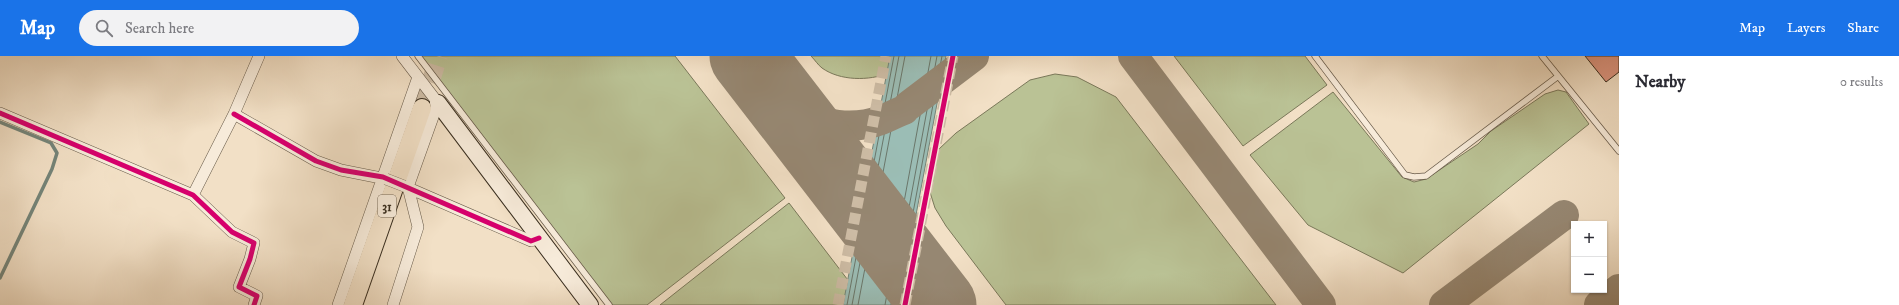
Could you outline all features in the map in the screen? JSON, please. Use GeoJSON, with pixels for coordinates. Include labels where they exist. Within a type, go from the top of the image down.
{"type":"FeatureCollection","features":[{"type":"Feature","properties":{"kind":"main road","name":"31"},"geometry":{"type":"LineString","coordinates":[[353,305],[430,105]]}},
{"type":"Feature","properties":{"kind":"street"},"geometry":{"type":"LineString","coordinates":[[193,195],[234,114],[259,56]]}},
{"type":"Feature","properties":{"kind":"street"},"geometry":{"type":"LineString","coordinates":[[402,56],[418,77],[430,105],[539,238],[590,305]]}},
{"type":"Feature","properties":{"kind":"street"},"geometry":{"type":"LineString","coordinates":[[338,305],[385,178],[418,77]]}},
{"type":"Feature","properties":{"kind":"street"},"geometry":{"type":"LineString","coordinates":[[393,305],[418,227],[406,186],[430,105]]}},
{"type":"Feature","properties":{"kind":"street"},"geometry":{"type":"LineString","coordinates":[[0,113],[193,195],[232,232],[254,243],[250,259],[239,287],[257,296],[254,305]]}},
{"type":"Feature","properties":{"kind":"street"},"geometry":{"type":"LineString","coordinates":[[234,114],[316,161],[341,170],[385,178],[531,241],[539,238]]}},
{"type":"Feature","properties":{"kind":"lane"},"geometry":{"type":"LineString","coordinates":[[418,56],[609,305]]}},
{"type":"Feature","properties":{"kind":"lane"},"geometry":{"type":"LineString","coordinates":[[1315,56],[1405,175],[1414,178],[1426,176],[1558,77]]}},
{"type":"Feature","properties":{"kind":"lane"},"geometry":{"type":"LineString","coordinates":[[1542,56],[1619,151]]}},
{"type":"Feature","properties":{"kind":"green space"},"geometry":{"type":"Polygon","coordinates":[[[421,56],[675,56],[785,198],[647,305],[612,305],[421,56]]]}},
{"type":"Feature","properties":{"kind":"green space"},"geometry":{"type":"Polygon","coordinates":[[[811,56],[915,56],[892,72],[881,76],[855,78],[829,72],[821,67],[811,56]]]}},
{"type":"Feature","properties":{"kind":"green space"},"geometry":{"type":"Polygon","coordinates":[[[1174,56],[1305,56],[1327,85],[1243,146],[1174,56]]]}},
{"type":"Feature","properties":{"kind":"green space"},"geometry":{"type":"Polygon","coordinates":[[[1055,74],[1077,77],[1116,97],[1276,305],[1006,305],[946,226],[935,208],[928,186],[931,167],[939,149],[956,133],[1030,80],[1055,74]]]}},
{"type":"Feature","properties":{"kind":"green space"},"geometry":{"type":"Polygon","coordinates":[[[1558,90],[1566,92],[1589,124],[1403,273],[1308,225],[1250,155],[1333,92],[1402,177],[1414,182],[1426,179],[1478,144],[1491,131],[1545,94],[1558,90]]]}},
{"type":"Feature","properties":{"kind":"green space"},"geometry":{"type":"Polygon","coordinates":[[[789,203],[867,305],[660,305],[789,203]]]}},
{"type":"Feature","properties":{"kind":"water"},"geometry":{"type":"Polygon","coordinates":[[[890,56],[946,56],[899,305],[843,305],[890,56]]]}},
{"type":"Feature","properties":{"kind":"building"},"geometry":{"type":"Polygon","coordinates":[[[1585,56],[1619,56],[1619,72],[1606,82],[1585,56]]]}},
{"type":"Feature","properties":{"kind":"waterway"},"geometry":{"type":"LineString","coordinates":[[0,122],[51,143],[57,153],[52,169],[0,278]]}},
{"type":"Feature","properties":{"kind":"taxiway"},"geometry":{"type":"LineString","coordinates":[[908,106],[974,56]]}},
{"type":"Feature","properties":{"kind":"taxiway"},"geometry":{"type":"LineString","coordinates":[[1133,56],[1321,305]]}},
{"type":"Feature","properties":{"kind":"taxiway"},"geometry":{"type":"LineString","coordinates":[[770,85],[797,111],[806,116],[827,123],[849,126],[860,125],[881,120],[904,110]]}},
{"type":"Feature","properties":{"kind":"taxiway"},"geometry":{"type":"LineString","coordinates":[[1444,305],[1564,215]]}},
{"type":"Feature","properties":{"kind":"taxiway"},"geometry":{"type":"LineString","coordinates":[[1599,305],[1619,289]]}},
{"type":"Feature","properties":{"kind":"runway"},"geometry":{"type":"LineString","coordinates":[[747,56],[939,305]]}},
{"type":"Feature","properties":{"kind":"tunnel"},"geometry":{"type":"LineString","coordinates":[[422,108],[439,56]]}},
{"type":"Feature","properties":{"kind":"tunnel"},"geometry":{"type":"LineString","coordinates":[[838,305],[886,56]]}},
{"type":"Feature","properties":{"kind":"tunnel"},"geometry":{"type":"LineString","coordinates":[[905,305],[953,56]]}},
{"type":"Feature","properties":{"kind":"cycle path"},"geometry":{"type":"LineString","coordinates":[[905,305],[953,56]]}},
{"type":"Feature","properties":{"kind":"cycle path"},"geometry":{"type":"LineString","coordinates":[[0,113],[193,195],[232,232],[254,243],[250,259],[239,287],[257,296],[254,305]]}},
{"type":"Feature","properties":{"kind":"cycle path"},"geometry":{"type":"LineString","coordinates":[[234,114],[316,161],[341,170],[383,177],[531,241],[539,238]]}}]}
